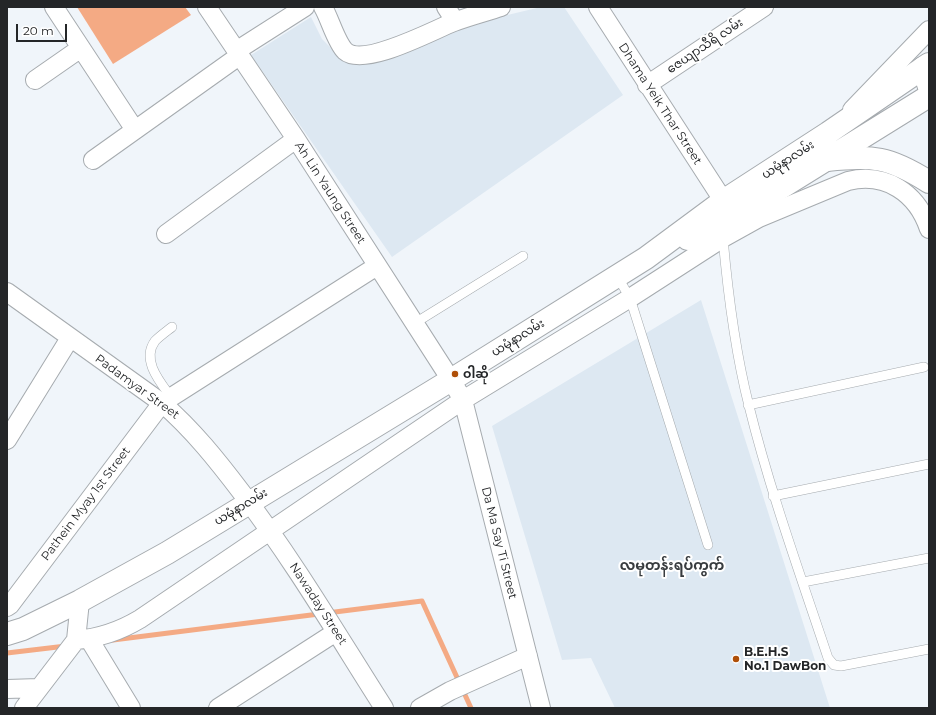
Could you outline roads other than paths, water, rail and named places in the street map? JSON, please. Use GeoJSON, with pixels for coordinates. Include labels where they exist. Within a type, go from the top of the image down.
{"type":"FeatureCollection","features":[{"type":"Feature","properties":{"kind":"main road","name":"ယမုံနာလမ်း"},"geometry":{"type":"LineString","coordinates":[[11,619],[80,601],[167,553],[452,380],[646,258],[733,216],[828,133],[927,73]]}},
{"type":"Feature","properties":{"kind":"main road"},"geometry":{"type":"LineString","coordinates":[[733,216],[827,160],[929,96]]}},
{"type":"Feature","properties":{"kind":"main road"},"geometry":{"type":"LineString","coordinates":[[827,160],[866,157],[886,160],[902,166],[929,182]]}},
{"type":"Feature","properties":{"kind":"street"},"geometry":{"type":"LineString","coordinates":[[54,7],[135,130]]}},
{"type":"Feature","properties":{"kind":"street","name":"Ah Lin Yaung Street"},"geometry":{"type":"LineString","coordinates":[[207,7],[237,54],[296,139],[452,380]]}},
{"type":"Feature","properties":{"kind":"street"},"geometry":{"type":"LineString","coordinates":[[93,160],[237,54],[305,7]]}},
{"type":"Feature","properties":{"kind":"street"},"geometry":{"type":"LineString","coordinates":[[323,7],[332,22],[337,37],[346,51],[360,57],[390,49],[450,14],[501,7]]}},
{"type":"Feature","properties":{"kind":"street","name":"Dhama Yeik Thar Street"},"geometry":{"type":"LineString","coordinates":[[598,7],[733,216]]}},
{"type":"Feature","properties":{"kind":"street","name":"ဇေယျာသီရိ လမ်း"},"geometry":{"type":"LineString","coordinates":[[647,85],[764,7]]}},
{"type":"Feature","properties":{"kind":"street"},"geometry":{"type":"LineString","coordinates":[[828,133],[929,30]]}},
{"type":"Feature","properties":{"kind":"street"},"geometry":{"type":"LineString","coordinates":[[35,80],[81,48]]}},
{"type":"Feature","properties":{"kind":"street"},"geometry":{"type":"LineString","coordinates":[[166,234],[296,139]]}},
{"type":"Feature","properties":{"kind":"street"},"geometry":{"type":"LineString","coordinates":[[24,708],[39,688],[82,639],[122,629],[140,619],[463,400],[630,298],[723,238],[733,216],[759,218],[862,178],[875,178],[899,188],[909,196],[929,229]]}},
{"type":"Feature","properties":{"kind":"street"},"geometry":{"type":"LineString","coordinates":[[166,400],[377,266]]}},
{"type":"Feature","properties":{"kind":"street","name":"Padamyar Street"},"geometry":{"type":"LineString","coordinates":[[7,292],[70,338],[166,400],[183,421],[206,445],[249,502]]}},
{"type":"Feature","properties":{"kind":"street"},"geometry":{"type":"LineString","coordinates":[[7,440],[70,338]]}},
{"type":"Feature","properties":{"kind":"street","name":"Da Ma Say Ti Street"},"geometry":{"type":"LineString","coordinates":[[452,380],[463,400],[542,708]]}},
{"type":"Feature","properties":{"kind":"street","name":"Pathein Myay 1st Street"},"geometry":{"type":"LineString","coordinates":[[11,619],[166,400]]}},
{"type":"Feature","properties":{"kind":"street","name":"Nawaday Street"},"geometry":{"type":"LineString","coordinates":[[249,502],[271,530],[384,708]]}},
{"type":"Feature","properties":{"kind":"street"},"geometry":{"type":"LineString","coordinates":[[80,601],[82,639],[131,708]]}},
{"type":"Feature","properties":{"kind":"street"},"geometry":{"type":"LineString","coordinates":[[218,708],[336,632]]}},
{"type":"Feature","properties":{"kind":"street"},"geometry":{"type":"LineString","coordinates":[[420,708],[450,691],[528,656]]}},
{"type":"Feature","properties":{"kind":"street"},"geometry":{"type":"LineString","coordinates":[[7,690],[39,688]]}},
{"type":"Feature","properties":{"kind":"lane"},"geometry":{"type":"LineString","coordinates":[[723,238],[729,307],[748,405],[774,496],[828,658],[834,665],[841,666],[929,649]]}},
{"type":"Feature","properties":{"kind":"lane"},"geometry":{"type":"LineString","coordinates":[[414,323],[523,256]]}},
{"type":"Feature","properties":{"kind":"lane"},"geometry":{"type":"LineString","coordinates":[[617,276],[630,298],[708,545]]}},
{"type":"Feature","properties":{"kind":"lane"},"geometry":{"type":"LineString","coordinates":[[166,400],[151,365],[150,356],[155,342],[172,326]]}},
{"type":"Feature","properties":{"kind":"lane"},"geometry":{"type":"LineString","coordinates":[[748,405],[924,367]]}},
{"type":"Feature","properties":{"kind":"lane"},"geometry":{"type":"LineString","coordinates":[[774,496],[929,464]]}},
{"type":"Feature","properties":{"kind":"lane"},"geometry":{"type":"LineString","coordinates":[[803,582],[929,558]]}},
{"type":"Feature","properties":{"kind":"waterway"},"geometry":{"type":"LineString","coordinates":[[327,613],[422,601],[471,708]]}},
{"type":"Feature","properties":{"kind":"waterway"},"geometry":{"type":"LineString","coordinates":[[113,640],[319,614]]}},
{"type":"Feature","properties":{"kind":"waterway"},"geometry":{"type":"LineString","coordinates":[[7,653],[66,646]]}},
{"type":"Feature","properties":{"kind":"place","name":"ဝါဆို"},"geometry":{"type":"Point","coordinates":[455,374]}},
{"type":"Feature","properties":{"kind":"place","name":"B.E.H.S No.1 DawBon"},"geometry":{"type":"Point","coordinates":[736,659]}},
{"type":"Feature","properties":{"kind":"district","name":"လမုတန်းရပ်ကွက်"},"geometry":{"type":"Point","coordinates":[672,566]}}]}
